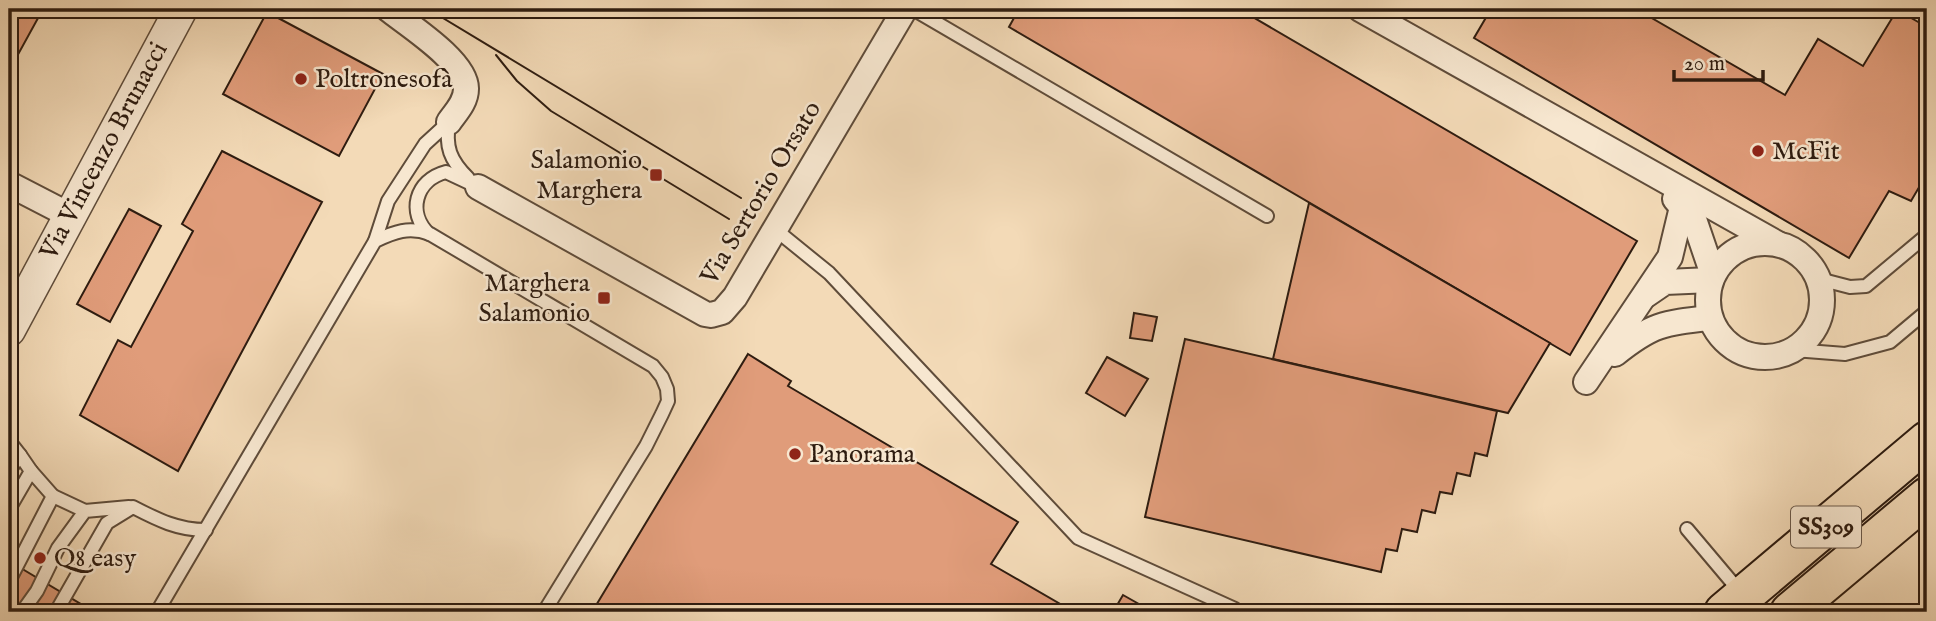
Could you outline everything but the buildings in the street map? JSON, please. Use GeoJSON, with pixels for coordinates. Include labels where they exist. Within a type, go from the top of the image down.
{"type":"FeatureCollection","features":[{"type":"Feature","properties":{"kind":"main road","name":"SS309"},"geometry":{"type":"LineString","coordinates":[[1734,604],[1927,441]]}},
{"type":"Feature","properties":{"kind":"main road","name":"SS309"},"geometry":{"type":"LineString","coordinates":[[1790,612],[1927,497]]}},
{"type":"Feature","properties":{"kind":"street","name":"Via Vincenzo Brunacci"},"geometry":{"type":"LineString","coordinates":[[9,330],[181,9]]}},
{"type":"Feature","properties":{"kind":"street"},"geometry":{"type":"LineString","coordinates":[[388,9],[446,56],[463,75],[465,96],[449,122]]}},
{"type":"Feature","properties":{"kind":"street","name":"Via Sertorio Orsato"},"geometry":{"type":"LineString","coordinates":[[478,187],[681,302],[711,315],[722,313],[776,230],[905,9]]}},
{"type":"Feature","properties":{"kind":"street"},"geometry":{"type":"LineString","coordinates":[[1360,9],[1657,177],[1795,251],[1809,263],[1819,279],[1823,295],[1822,311],[1816,327],[1807,340],[1794,350],[1778,356],[1761,357],[1744,353],[1730,345],[1718,333],[1710,318],[1708,305],[1712,278],[1724,259],[1740,248],[1759,243],[1778,244]]}},
{"type":"Feature","properties":{"kind":"street"},"geometry":{"type":"LineString","coordinates":[[1657,177],[1695,222],[1712,278]]}},
{"type":"Feature","properties":{"kind":"street"},"geometry":{"type":"LineString","coordinates":[[9,184],[69,215]]}},
{"type":"Feature","properties":{"kind":"street"},"geometry":{"type":"LineString","coordinates":[[1682,207],[1670,257],[1591,376],[1640,334],[1665,323],[1710,318]]}},
{"type":"Feature","properties":{"kind":"street"},"geometry":{"type":"LineString","coordinates":[[1644,296],[1665,282],[1712,278]]}},
{"type":"Feature","properties":{"kind":"lane"},"geometry":{"type":"LineString","coordinates":[[913,9],[1267,216]]}},
{"type":"Feature","properties":{"kind":"lane"},"geometry":{"type":"LineString","coordinates":[[449,122],[447,141],[451,157],[478,187]]}},
{"type":"Feature","properties":{"kind":"lane"},"geometry":{"type":"LineString","coordinates":[[157,612],[375,241],[388,201],[425,144],[449,122]]}},
{"type":"Feature","properties":{"kind":"lane"},"geometry":{"type":"LineString","coordinates":[[430,234],[416,218],[416,202],[428,183],[437,175],[446,173],[478,187]]}},
{"type":"Feature","properties":{"kind":"lane"},"geometry":{"type":"LineString","coordinates":[[375,241],[401,230],[430,234],[653,366],[662,377],[667,389],[667,401],[646,446],[544,612]]}},
{"type":"Feature","properties":{"kind":"lane"},"geometry":{"type":"LineString","coordinates":[[776,230],[829,273],[1078,538],[1235,608]]}},
{"type":"Feature","properties":{"kind":"lane"},"geometry":{"type":"LineString","coordinates":[[1819,279],[1850,288],[1866,286],[1927,234]]}},
{"type":"Feature","properties":{"kind":"lane"},"geometry":{"type":"LineString","coordinates":[[1794,350],[1845,354],[1890,342],[1927,311]]}},
{"type":"Feature","properties":{"kind":"lane"},"geometry":{"type":"LineString","coordinates":[[9,441],[53,496],[85,511],[133,507],[165,523],[189,530],[206,530]]}},
{"type":"Feature","properties":{"kind":"lane"},"geometry":{"type":"LineString","coordinates":[[9,471],[20,455]]}},
{"type":"Feature","properties":{"kind":"lane"},"geometry":{"type":"LineString","coordinates":[[9,509],[31,471]]}},
{"type":"Feature","properties":{"kind":"lane"},"geometry":{"type":"LineString","coordinates":[[9,581],[53,496]]}},
{"type":"Feature","properties":{"kind":"lane"},"geometry":{"type":"LineString","coordinates":[[56,612],[107,523],[133,507]]}},
{"type":"Feature","properties":{"kind":"lane"},"geometry":{"type":"LineString","coordinates":[[22,612],[37,592],[58,548],[85,511]]}},
{"type":"Feature","properties":{"kind":"lane"},"geometry":{"type":"LineString","coordinates":[[1686,529],[1734,604]]}},
{"type":"Feature","properties":{"kind":"tram line"},"geometry":{"type":"LineString","coordinates":[[428,9],[741,198]]}},
{"type":"Feature","properties":{"kind":"tram line"},"geometry":{"type":"LineString","coordinates":[[496,55],[517,81],[551,111],[729,219]]}},
{"type":"Feature","properties":{"kind":"place","name":"Poltronesofà"},"geometry":{"type":"Point","coordinates":[301,79]}},
{"type":"Feature","properties":{"kind":"place","name":"McFit"},"geometry":{"type":"Point","coordinates":[1758,151]}},
{"type":"Feature","properties":{"kind":"place","name":"Salamonio Marghera"},"geometry":{"type":"Point","coordinates":[656,175]}},
{"type":"Feature","properties":{"kind":"place","name":"Marghera Salamonio"},"geometry":{"type":"Point","coordinates":[604,298]}},
{"type":"Feature","properties":{"kind":"place","name":"Panorama"},"geometry":{"type":"Point","coordinates":[795,454]}},
{"type":"Feature","properties":{"kind":"place","name":"Q8 easy"},"geometry":{"type":"Point","coordinates":[40,558]}}]}
